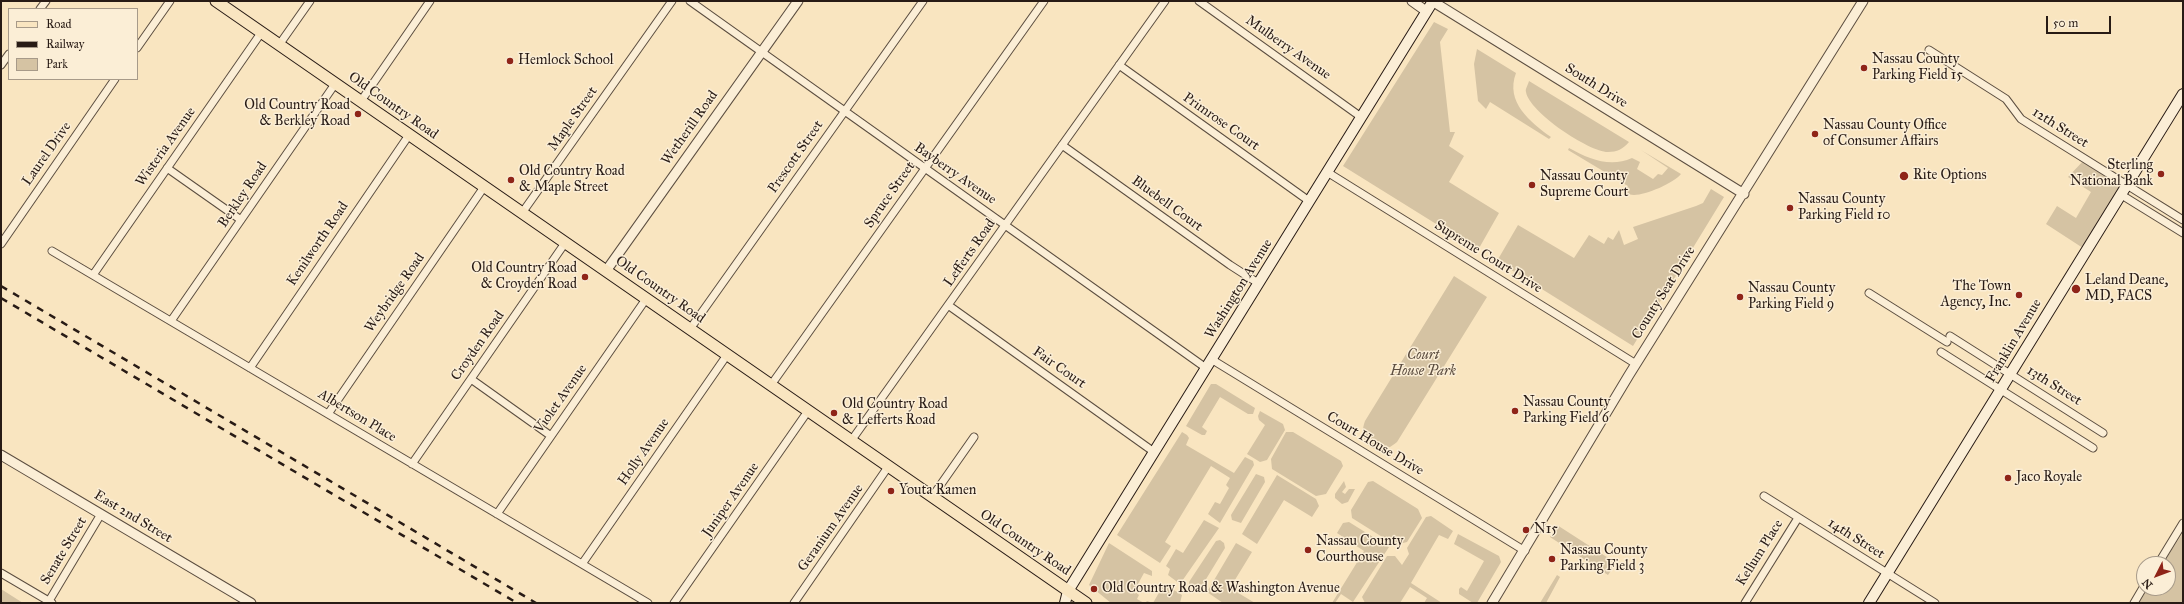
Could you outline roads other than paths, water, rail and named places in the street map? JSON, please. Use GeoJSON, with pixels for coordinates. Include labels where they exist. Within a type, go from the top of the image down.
{"type":"FeatureCollection","features":[{"type":"Feature","properties":{"kind":"main road","name":"Old Country Road"},"geometry":{"type":"LineString","coordinates":[[216,1],[1086,603]]}},
{"type":"Feature","properties":{"kind":"main road","name":"Washington Avenue"},"geometry":{"type":"LineString","coordinates":[[1065,603],[1068,591],[1432,1]]}},
{"type":"Feature","properties":{"kind":"main road","name":"Franklin Avenue"},"geometry":{"type":"LineString","coordinates":[[1869,603],[2126,184],[2183,94]]}},
{"type":"Feature","properties":{"kind":"street"},"geometry":{"type":"LineString","coordinates":[[138,47],[170,1]]}},
{"type":"Feature","properties":{"kind":"street"},"geometry":{"type":"LineString","coordinates":[[279,45],[310,1]]}},
{"type":"Feature","properties":{"kind":"street"},"geometry":{"type":"LineString","coordinates":[[361,101],[430,1]]}},
{"type":"Feature","properties":{"kind":"street","name":"Maple Street"},"geometry":{"type":"LineString","coordinates":[[522,213],[672,1]]}},
{"type":"Feature","properties":{"kind":"street","name":"Bayberry Avenue"},"geometry":{"type":"LineString","coordinates":[[690,1],[1005,225],[1209,364]]}},
{"type":"Feature","properties":{"kind":"street","name":"Wetherill Road"},"geometry":{"type":"LineString","coordinates":[[606,271],[798,1]]}},
{"type":"Feature","properties":{"kind":"street","name":"Prescott Street"},"geometry":{"type":"LineString","coordinates":[[690,329],[923,1]]}},
{"type":"Feature","properties":{"kind":"street","name":"Spruce Street"},"geometry":{"type":"LineString","coordinates":[[771,385],[1044,1]]}},
{"type":"Feature","properties":{"kind":"street","name":"Lefferts Road"},"geometry":{"type":"LineString","coordinates":[[851,441],[1165,1]]}},
{"type":"Feature","properties":{"kind":"street","name":"Mulberry Avenue"},"geometry":{"type":"LineString","coordinates":[[1199,1],[1361,116]]}},
{"type":"Feature","properties":{"kind":"street"},"geometry":{"type":"LineString","coordinates":[[1412,1],[1426,11]]}},
{"type":"Feature","properties":{"kind":"street","name":"South Drive"},"geometry":{"type":"LineString","coordinates":[[1432,1],[1744,194]]}},
{"type":"Feature","properties":{"kind":"street","name":"County Seat Drive"},"geometry":{"type":"LineString","coordinates":[[1492,603],[1525,551],[1636,364],[1744,194],[1863,1]]}},
{"type":"Feature","properties":{"kind":"street","name":"Wisteria Avenue"},"geometry":{"type":"LineString","coordinates":[[93,275],[262,33]]}},
{"type":"Feature","properties":{"kind":"street","name":"12th Street"},"geometry":{"type":"LineString","coordinates":[[1929,50],[2006,99],[2021,119],[2183,220]]}},
{"type":"Feature","properties":{"kind":"street"},"geometry":{"type":"LineString","coordinates":[[1,65],[8,55]]}},
{"type":"Feature","properties":{"kind":"street","name":"Primrose Court"},"geometry":{"type":"LineString","coordinates":[[1119,65],[1309,201]]}},
{"type":"Feature","properties":{"kind":"street","name":"Laurel Drive"},"geometry":{"type":"LineString","coordinates":[[1,244],[114,80]]}},
{"type":"Feature","properties":{"kind":"street","name":"Berkley Road"},"geometry":{"type":"LineString","coordinates":[[171,321],[335,84]]}},
{"type":"Feature","properties":{"kind":"street","name":"Kenilworth Road"},"geometry":{"type":"LineString","coordinates":[[250,368],[409,135]]}},
{"type":"Feature","properties":{"kind":"street","name":"Bluebell Court"},"geometry":{"type":"LineString","coordinates":[[1062,145],[1230,265],[1258,283]]}},
{"type":"Feature","properties":{"kind":"street"},"geometry":{"type":"LineString","coordinates":[[168,168],[241,220]]}},
{"type":"Feature","properties":{"kind":"street","name":"Supreme Court Drive"},"geometry":{"type":"LineString","coordinates":[[1327,172],[1636,364]]}},
{"type":"Feature","properties":{"kind":"street","name":"Weybridge Road"},"geometry":{"type":"LineString","coordinates":[[328,414],[484,187]]}},
{"type":"Feature","properties":{"kind":"street"},"geometry":{"type":"LineString","coordinates":[[2120,194],[2183,233]]}},
{"type":"Feature","properties":{"kind":"street","name":"Croyden Road"},"geometry":{"type":"LineString","coordinates":[[412,464],[565,243]]}},
{"type":"Feature","properties":{"kind":"street","name":"Albertson Place"},"geometry":{"type":"LineString","coordinates":[[52,251],[648,603]]}},
{"type":"Feature","properties":{"kind":"street","name":"13th Street"},"geometry":{"type":"LineString","coordinates":[[1869,293],[2010,374],[2103,432]]}},
{"type":"Feature","properties":{"kind":"street","name":"Violet Avenue"},"geometry":{"type":"LineString","coordinates":[[497,514],[646,299]]}},
{"type":"Feature","properties":{"kind":"street","name":"Fair Court"},"geometry":{"type":"LineString","coordinates":[[948,305],[1154,452]]}},
{"type":"Feature","properties":{"kind":"street"},"geometry":{"type":"LineString","coordinates":[[1941,352],[2093,448]]}},
{"type":"Feature","properties":{"kind":"street","name":"Holly Avenue"},"geometry":{"type":"LineString","coordinates":[[582,564],[727,355]]}},
{"type":"Feature","properties":{"kind":"street","name":"Court House Drive"},"geometry":{"type":"LineString","coordinates":[[1209,364],[1525,551]]}},
{"type":"Feature","properties":{"kind":"street"},"geometry":{"type":"LineString","coordinates":[[471,379],[551,436]]}},
{"type":"Feature","properties":{"kind":"street","name":"Juniper Avenue"},"geometry":{"type":"LineString","coordinates":[[674,603],[808,411]]}},
{"type":"Feature","properties":{"kind":"street"},"geometry":{"type":"LineString","coordinates":[[932,497],[974,437]]}},
{"type":"Feature","properties":{"kind":"street","name":"East 2nd Street"},"geometry":{"type":"LineString","coordinates":[[1,455],[251,603]]}},
{"type":"Feature","properties":{"kind":"street","name":"Geranium Avenue"},"geometry":{"type":"LineString","coordinates":[[794,603],[888,467]]}},
{"type":"Feature","properties":{"kind":"street","name":"14th Street"},"geometry":{"type":"LineString","coordinates":[[1764,496],[1935,603]]}},
{"type":"Feature","properties":{"kind":"street","name":"Senate Street"},"geometry":{"type":"LineString","coordinates":[[51,602],[101,514]]}},
{"type":"Feature","properties":{"kind":"street","name":"Kellum Place"},"geometry":{"type":"LineString","coordinates":[[1745,603],[1798,518]]}},
{"type":"Feature","properties":{"kind":"street"},"geometry":{"type":"LineString","coordinates":[[2163,556],[2183,523]]}},
{"type":"Feature","properties":{"kind":"street"},"geometry":{"type":"LineString","coordinates":[[1,572],[51,602]]}},
{"type":"Feature","properties":{"kind":"railway"},"geometry":{"type":"LineString","coordinates":[[1,286],[536,603]]}},
{"type":"Feature","properties":{"kind":"railway"},"geometry":{"type":"LineString","coordinates":[[1,298],[517,603]]}},
{"type":"Feature","properties":{"kind":"place","name":"Hemlock School"},"geometry":{"type":"Point","coordinates":[510,61]}},
{"type":"Feature","properties":{"kind":"place","name":"Nassau County Parking Field 15"},"geometry":{"type":"Point","coordinates":[1864,68]}},
{"type":"Feature","properties":{"kind":"place","name":"Old Country Road & Berkley Road"},"geometry":{"type":"Point","coordinates":[358,114]}},
{"type":"Feature","properties":{"kind":"place","name":"Nassau County Office of Consumer Affairs"},"geometry":{"type":"Point","coordinates":[1815,134]}},
{"type":"Feature","properties":{"kind":"place","name":"Sterling National Bank"},"geometry":{"type":"Point","coordinates":[2161,174]}},
{"type":"Feature","properties":{"kind":"place","name":"Rite Options"},"geometry":{"type":"Point","coordinates":[1904,176]}},
{"type":"Feature","properties":{"kind":"place","name":"Old Country Road & Maple Street"},"geometry":{"type":"Point","coordinates":[511,180]}},
{"type":"Feature","properties":{"kind":"place","name":"Nassau County Supreme Court"},"geometry":{"type":"Point","coordinates":[1532,185]}},
{"type":"Feature","properties":{"kind":"place","name":"Nassau County Parking Field 10"},"geometry":{"type":"Point","coordinates":[1790,208]}},
{"type":"Feature","properties":{"kind":"place","name":"Old Country Road & Croyden Road"},"geometry":{"type":"Point","coordinates":[585,277]}},
{"type":"Feature","properties":{"kind":"place","name":"Leland Deane, MD, FACS"},"geometry":{"type":"Point","coordinates":[2076,289]}},
{"type":"Feature","properties":{"kind":"place","name":"The Town Agency, Inc."},"geometry":{"type":"Point","coordinates":[2019,295]}},
{"type":"Feature","properties":{"kind":"place","name":"Nassau County Parking Field 9"},"geometry":{"type":"Point","coordinates":[1740,297]}},
{"type":"Feature","properties":{"kind":"place","name":"Nassau County Parking Field 6"},"geometry":{"type":"Point","coordinates":[1515,411]}},
{"type":"Feature","properties":{"kind":"place","name":"Old Country Road & Lefferts Road"},"geometry":{"type":"Point","coordinates":[834,413]}},
{"type":"Feature","properties":{"kind":"place","name":"Jaco Royale"},"geometry":{"type":"Point","coordinates":[2008,478]}},
{"type":"Feature","properties":{"kind":"place","name":"Youta Ramen"},"geometry":{"type":"Point","coordinates":[891,491]}},
{"type":"Feature","properties":{"kind":"place","name":"N15"},"geometry":{"type":"Point","coordinates":[1526,530]}},
{"type":"Feature","properties":{"kind":"place","name":"Nassau County Courthouse"},"geometry":{"type":"Point","coordinates":[1308,550]}},
{"type":"Feature","properties":{"kind":"place","name":"Nassau County Parking Field 3"},"geometry":{"type":"Point","coordinates":[1552,559]}},
{"type":"Feature","properties":{"kind":"place","name":"Old Country Road & Washington Avenue"},"geometry":{"type":"Point","coordinates":[1094,589]}},
{"type":"Feature","properties":{"kind":"park label","name":"Court House Park"},"geometry":{"type":"Point","coordinates":[1423,364]}}]}
